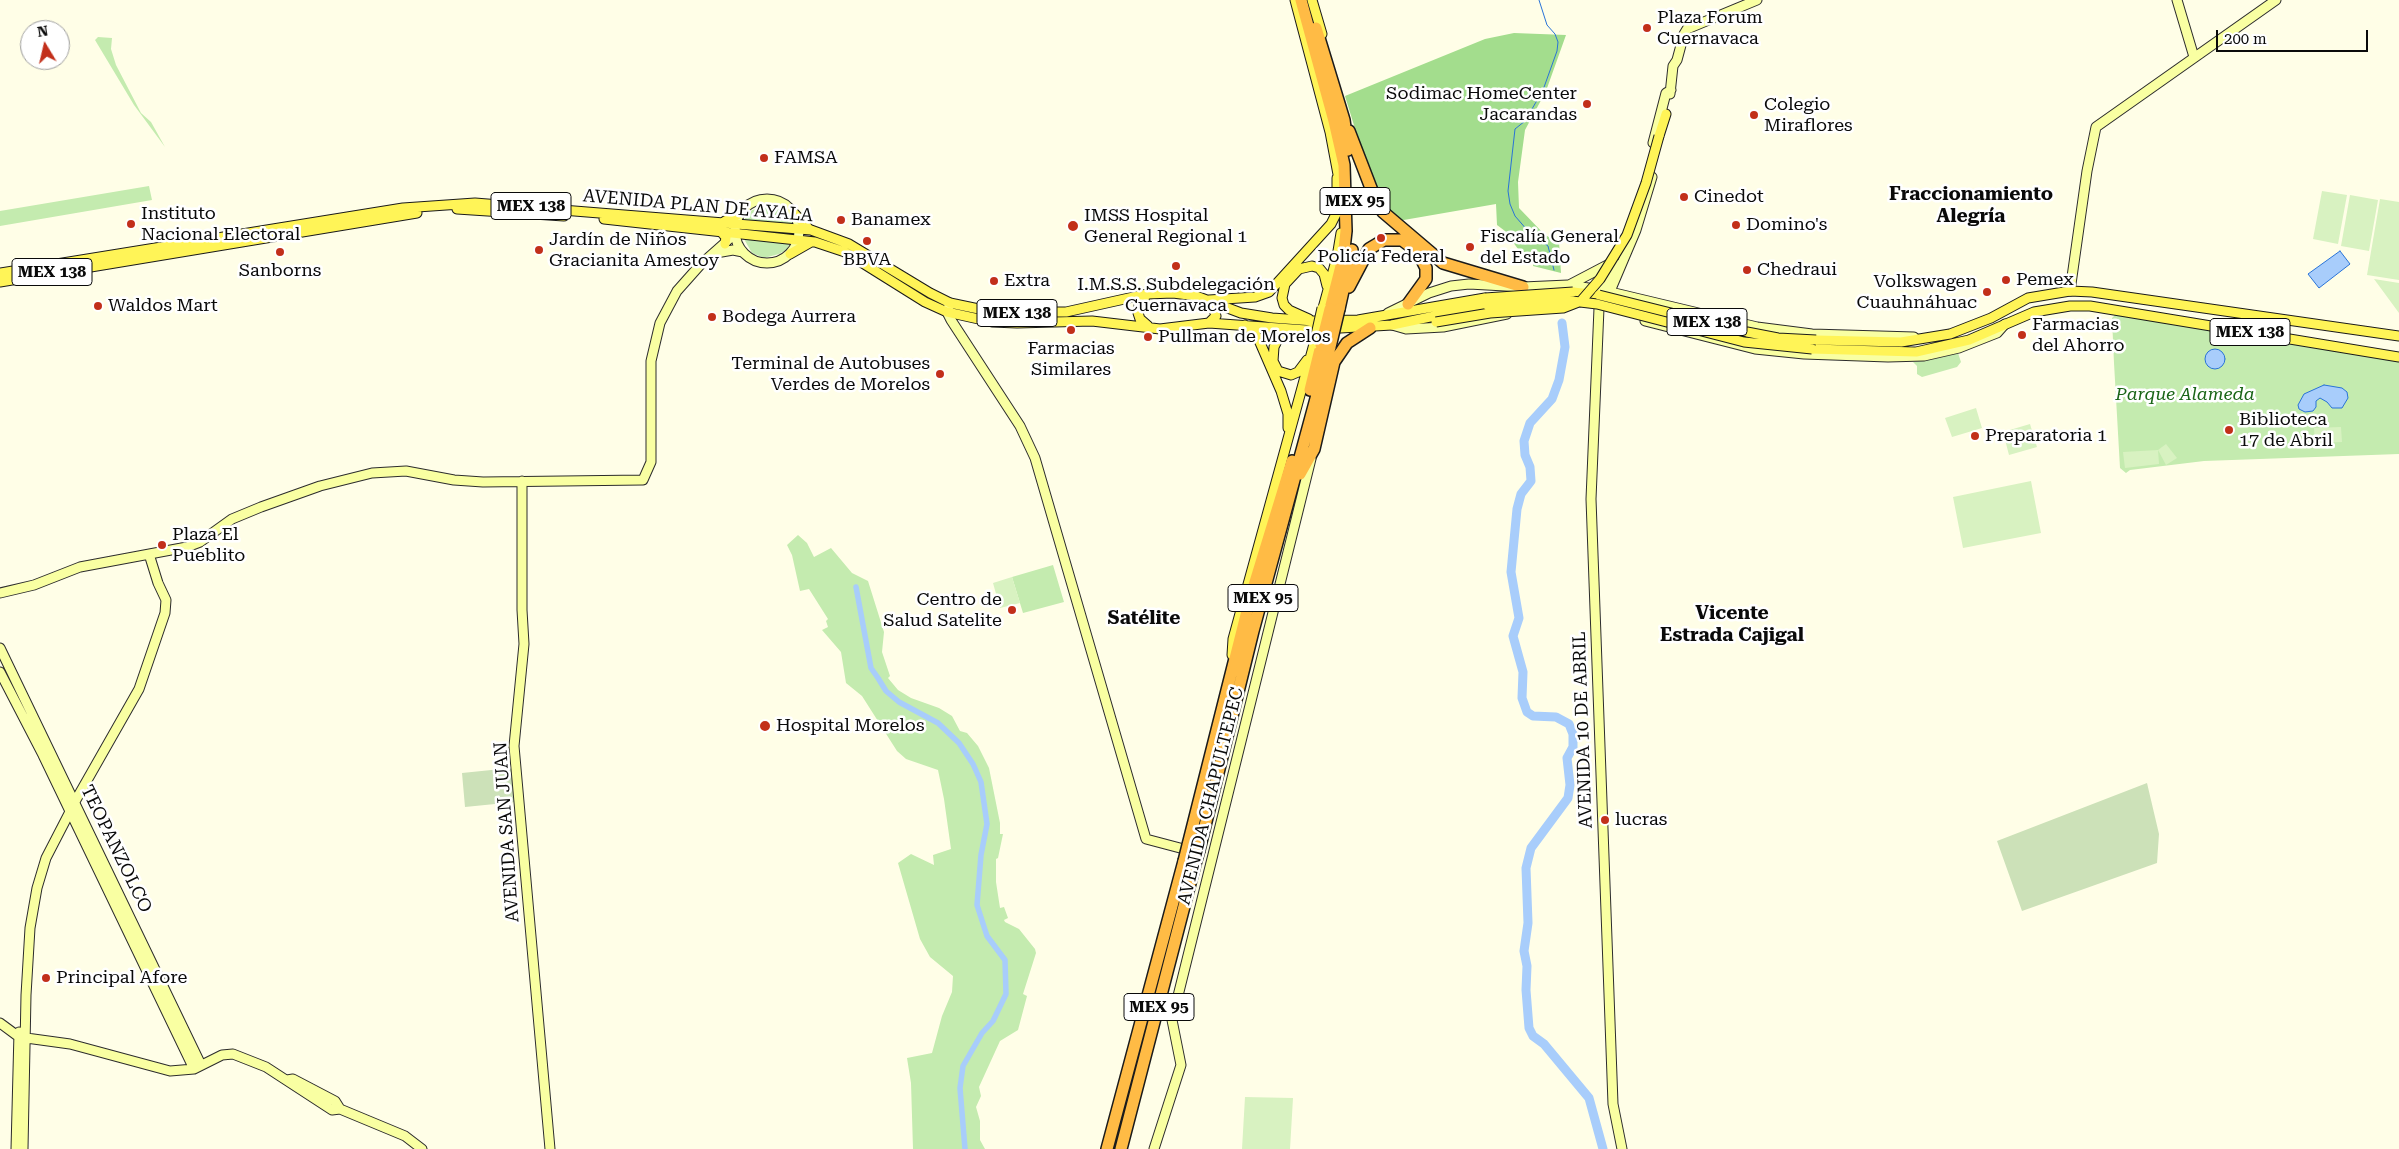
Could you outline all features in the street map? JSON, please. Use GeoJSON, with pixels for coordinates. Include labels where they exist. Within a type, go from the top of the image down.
{"type":"FeatureCollection","features":[{"type":"Feature","properties":{"kind":"highway","name":"MEX 95"},"geometry":{"type":"LineString","coordinates":[[1121,1149],[1190,862],[1189,848],[1231,673],[1251,595],[1298,438],[1343,258],[1347,210],[1344,165],[1328,95],[1301,0]]}},
{"type":"Feature","properties":{"kind":"highway","name":"MEX 95"},"geometry":{"type":"LineString","coordinates":[[1310,0],[1324,80]]}},
{"type":"Feature","properties":{"kind":"highway","name":"MEX 95"},"geometry":{"type":"LineString","coordinates":[[1328,95],[1344,120],[1355,210],[1351,259],[1329,309]]}},
{"type":"Feature","properties":{"kind":"highway"},"geometry":{"type":"LineString","coordinates":[[1344,120],[1361,158],[1376,201],[1383,212],[1443,263],[1523,287]]}},
{"type":"Feature","properties":{"kind":"highway"},"geometry":{"type":"LineString","coordinates":[[1329,309],[1364,256],[1377,244],[1392,238],[1410,244],[1418,252],[1426,268],[1426,279],[1408,304]]}},
{"type":"Feature","properties":{"kind":"highway"},"geometry":{"type":"LineString","coordinates":[[1291,490],[1314,449],[1334,362],[1347,343],[1372,323]]}},
{"type":"Feature","properties":{"kind":"highway","name":"MEX 95"},"geometry":{"type":"LineString","coordinates":[[1189,848],[1253,631],[1291,490],[1320,346]]}},
{"type":"Feature","properties":{"kind":"highway","name":"MEX 95"},"geometry":{"type":"LineString","coordinates":[[1107,1149],[1190,862]]}},
{"type":"Feature","properties":{"kind":"main road","name":"MEX 95"},"geometry":{"type":"LineString","coordinates":[[1295,0],[1324,80]]}},
{"type":"Feature","properties":{"kind":"main road","name":"MEX 95"},"geometry":{"type":"LineString","coordinates":[[1231,673],[1233,639],[1289,437],[1320,346],[1329,309],[1328,289],[1337,257],[1341,232],[1341,196],[1328,95]]}},
{"type":"Feature","properties":{"kind":"main road"},"geometry":{"type":"LineString","coordinates":[[1392,320],[1434,319],[1563,308],[1581,301],[1600,279],[1626,235],[1646,183],[1666,114]]}},
{"type":"Feature","properties":{"kind":"main road"},"geometry":{"type":"LineString","coordinates":[[1209,323],[1216,316],[1209,301],[1255,297],[1268,292],[1331,224],[1337,212],[1337,166]]}},
{"type":"Feature","properties":{"kind":"main road"},"geometry":{"type":"LineString","coordinates":[[725,244],[726,237],[719,227],[745,207]]}},
{"type":"Feature","properties":{"kind":"main road","name":"AVENIDA PLAN DE AYALA"},"geometry":{"type":"LineString","coordinates":[[0,274],[327,224],[418,212],[466,209],[719,227],[736,233],[815,242],[844,252],[925,302],[947,312],[970,319],[1000,322],[1092,321],[1176,328],[1209,323],[1306,330]]}},
{"type":"Feature","properties":{"kind":"main road"},"geometry":{"type":"LineString","coordinates":[[793,212],[811,230]]}},
{"type":"Feature","properties":{"kind":"main road","name":"AVENIDA PLAN DE AYALA"},"geometry":{"type":"LineString","coordinates":[[719,227],[736,223],[811,230],[849,244],[950,303],[993,312],[1066,312],[1147,294],[1173,292],[1209,301],[1241,313],[1314,321]]}},
{"type":"Feature","properties":{"kind":"main road","name":"AVENIDA PLAN DE AYALA"},"geometry":{"type":"LineString","coordinates":[[0,282],[327,224]]}},
{"type":"Feature","properties":{"kind":"main road"},"geometry":{"type":"LineString","coordinates":[[790,254],[802,246],[815,242]]}},
{"type":"Feature","properties":{"kind":"main road"},"geometry":{"type":"LineString","coordinates":[[1314,321],[1289,310],[1284,305],[1282,298],[1285,284],[1299,269],[1312,266],[1319,268],[1324,274],[1328,289]]}},
{"type":"Feature","properties":{"kind":"main road","name":"MEX 138"},"geometry":{"type":"LineString","coordinates":[[1306,330],[1392,320],[1485,298],[1573,292],[1599,295],[1778,338],[1901,342],[1915,341],[1967,329],[2028,298],[2070,291],[2092,292],[2166,302],[2399,336]]}},
{"type":"Feature","properties":{"kind":"main road"},"geometry":{"type":"LineString","coordinates":[[1147,294],[1139,306],[1138,313],[1140,319],[1148,326]]}},
{"type":"Feature","properties":{"kind":"main road","name":"MEX 138"},"geometry":{"type":"LineString","coordinates":[[1434,319],[1514,302],[1572,301],[1597,304],[1744,342],[1812,350],[1916,352],[1969,340],[2034,312],[2070,306],[2096,306],[2399,357]]}},
{"type":"Feature","properties":{"kind":"main road"},"geometry":{"type":"LineString","coordinates":[[2163,317],[2166,312],[2166,302]]}},
{"type":"Feature","properties":{"kind":"main road","name":"MEX 138"},"geometry":{"type":"LineString","coordinates":[[1314,321],[1372,323]]}},
{"type":"Feature","properties":{"kind":"main road"},"geometry":{"type":"LineString","coordinates":[[1244,325],[1254,332],[1258,338],[1281,391],[1288,414],[1289,437]]}},
{"type":"Feature","properties":{"kind":"main road"},"geometry":{"type":"LineString","coordinates":[[1306,330],[1284,335],[1278,340],[1274,348],[1274,361],[1278,371],[1291,375],[1298,372],[1320,346]]}},
{"type":"Feature","properties":{"kind":"street"},"geometry":{"type":"LineString","coordinates":[[1633,227],[1664,128],[1673,66],[1677,60],[1684,34],[1693,25],[1757,0]]}},
{"type":"Feature","properties":{"kind":"street"},"geometry":{"type":"LineString","coordinates":[[2177,0],[2194,57]]}},
{"type":"Feature","properties":{"kind":"street"},"geometry":{"type":"LineString","coordinates":[[2070,291],[2087,170],[2095,131],[2099,124],[2276,0]]}},
{"type":"Feature","properties":{"kind":"street"},"geometry":{"type":"LineString","coordinates":[[1633,227],[1666,93],[1670,90]]}},
{"type":"Feature","properties":{"kind":"street"},"geometry":{"type":"LineString","coordinates":[[765,197],[784,202],[793,212],[799,228],[798,239],[790,254],[780,261],[766,264],[750,259],[744,252],[736,233],[736,223],[745,207],[751,202],[765,197]]}},
{"type":"Feature","properties":{"kind":"street","name":"AVENIDA 10 DE ABRIL"},"geometry":{"type":"LineString","coordinates":[[1622,1149],[1615,1124],[1612,1095],[1591,499],[1600,305],[1633,227]]}},
{"type":"Feature","properties":{"kind":"street"},"geometry":{"type":"LineString","coordinates":[[0,593],[34,585],[80,567],[200,542],[232,519],[320,486],[372,473],[406,471],[454,480],[522,482],[643,480],[651,462],[651,361],[660,323],[677,290],[701,264],[736,233]]}},
{"type":"Feature","properties":{"kind":"street"},"geometry":{"type":"LineString","coordinates":[[716,252],[733,250],[744,252]]}},
{"type":"Feature","properties":{"kind":"street"},"geometry":{"type":"LineString","coordinates":[[1568,285],[1617,262]]}},
{"type":"Feature","properties":{"kind":"street"},"geometry":{"type":"LineString","coordinates":[[1590,275],[1606,293]]}},
{"type":"Feature","properties":{"kind":"street","name":"MEX 138"},"geometry":{"type":"LineString","coordinates":[[1372,323],[1429,293],[1451,286],[1478,284],[1523,287],[1568,285],[1666,304],[1757,327],[1799,332],[1908,337],[1932,336],[1965,328],[2028,298]]}},
{"type":"Feature","properties":{"kind":"street"},"geometry":{"type":"LineString","coordinates":[[1523,287],[1530,291],[1534,298],[1532,306],[1527,312]]}},
{"type":"Feature","properties":{"kind":"street"},"geometry":{"type":"LineString","coordinates":[[950,303],[947,312],[1020,426],[1035,458],[1146,839],[1189,848]]}},
{"type":"Feature","properties":{"kind":"street"},"geometry":{"type":"LineString","coordinates":[[1553,308],[1562,303],[1600,305]]}},
{"type":"Feature","properties":{"kind":"street","name":"MEX 138"},"geometry":{"type":"LineString","coordinates":[[1392,320],[1406,329],[1443,327],[1553,308],[1600,305],[1755,349],[1813,354],[1909,357],[1936,354],[1972,344],[1997,332],[2005,324]]}},
{"type":"Feature","properties":{"kind":"street","name":"AVENIDA CHAPULTEPEC"},"geometry":{"type":"LineString","coordinates":[[1154,1149],[1181,1065],[1172,1020],[1211,856],[1314,449]]}},
{"type":"Feature","properties":{"kind":"street","name":"AVENIDA SAN JUAN"},"geometry":{"type":"LineString","coordinates":[[522,482],[522,610],[524,644],[515,752],[550,1149]]}},
{"type":"Feature","properties":{"kind":"street"},"geometry":{"type":"LineString","coordinates":[[16,1149],[27,928],[42,869],[71,802],[139,689],[166,613],[166,600],[158,583],[149,554]]}},
{"type":"Feature","properties":{"kind":"street","name":"TEOPANZOLCO"},"geometry":{"type":"LineString","coordinates":[[0,648],[21,704]]}},
{"type":"Feature","properties":{"kind":"street","name":"TEOPANZOLCO"},"geometry":{"type":"LineString","coordinates":[[0,672],[21,704],[71,802],[198,1067]]}},
{"type":"Feature","properties":{"kind":"street"},"geometry":{"type":"LineString","coordinates":[[0,1023],[22,1038],[70,1044],[170,1071],[198,1067],[222,1055],[234,1054],[266,1067],[287,1080],[293,1079],[335,1101],[340,1109],[405,1136],[422,1149]]}},
{"type":"Feature","properties":{"kind":"street"},"geometry":{"type":"LineString","coordinates":[[22,1038],[23,1149]]}},
{"type":"Feature","properties":{"kind":"green space"},"geometry":{"type":"Polygon","coordinates":[[[1514,33],[1566,35],[1546,91],[1525,130],[1518,182],[1519,208],[1545,235],[1559,242],[1561,273],[1533,266],[1533,257],[1518,249],[1505,231],[1497,225],[1496,204],[1398,221],[1387,209],[1373,187],[1345,96],[1485,39],[1514,33]]]}},
{"type":"Feature","properties":{"kind":"green space"},"geometry":{"type":"Polygon","coordinates":[[[98,37],[112,38],[111,49],[116,65],[141,113],[151,122],[165,147],[134,105],[95,40],[98,37]]]}},
{"type":"Feature","properties":{"kind":"green space"},"geometry":{"type":"Polygon","coordinates":[[[149,186],[152,200],[0,226],[0,211],[149,186]]]}},
{"type":"Feature","properties":{"kind":"green space"},"geometry":{"type":"Polygon","coordinates":[[[2322,191],[2347,195],[2338,244],[2313,239],[2322,191]]]}},
{"type":"Feature","properties":{"kind":"green space"},"geometry":{"type":"Polygon","coordinates":[[[2350,195],[2378,200],[2369,251],[2341,246],[2350,195]]]}},
{"type":"Feature","properties":{"kind":"green space"},"geometry":{"type":"Polygon","coordinates":[[[2380,199],[2399,202],[2399,280],[2367,275],[2380,199]]]}},
{"type":"Feature","properties":{"kind":"green space"},"geometry":{"type":"Polygon","coordinates":[[[770,206],[779,208],[787,214],[794,225],[743,221],[752,210],[770,206]]]}},
{"type":"Feature","properties":{"kind":"green space"},"geometry":{"type":"Polygon","coordinates":[[[744,239],[790,244],[786,250],[779,254],[764,258],[752,253],[744,239]]]}},
{"type":"Feature","properties":{"kind":"green space"},"geometry":{"type":"Polygon","coordinates":[[[2374,279],[2399,283],[2399,313],[2374,279]]]}},
{"type":"Feature","properties":{"kind":"green space","name":"Parque Alameda"},"geometry":{"type":"Polygon","coordinates":[[[2115,315],[2399,361],[2399,454],[2204,461],[2130,470],[2126,473],[2120,468],[2112,318],[2115,315]]]}},
{"type":"Feature","properties":{"kind":"green space"},"geometry":{"type":"Polygon","coordinates":[[[1958,353],[1961,362],[1957,367],[1922,377],[1917,374],[1917,366],[1913,362],[1958,353]]]}},
{"type":"Feature","properties":{"kind":"green space"},"geometry":{"type":"Polygon","coordinates":[[[1976,408],[1982,428],[1952,437],[1945,418],[1976,408]]]}},
{"type":"Feature","properties":{"kind":"green space"},"geometry":{"type":"Polygon","coordinates":[[[2030,424],[2037,447],[2009,455],[2003,432],[2030,424]]]}},
{"type":"Feature","properties":{"kind":"green space"},"geometry":{"type":"Polygon","coordinates":[[[2341,427],[2342,442],[2315,443],[2314,428],[2341,427]]]}},
{"type":"Feature","properties":{"kind":"green space"},"geometry":{"type":"Polygon","coordinates":[[[2166,444],[2177,458],[2166,465],[2158,450],[2166,444]]]}},
{"type":"Feature","properties":{"kind":"green space"},"geometry":{"type":"Polygon","coordinates":[[[2158,450],[2159,464],[2125,468],[2123,452],[2158,450]]]}},
{"type":"Feature","properties":{"kind":"green space"},"geometry":{"type":"Polygon","coordinates":[[[2031,481],[2041,533],[1963,548],[1953,497],[2031,481]]]}},
{"type":"Feature","properties":{"kind":"green space"},"geometry":{"type":"Polygon","coordinates":[[[798,535],[807,543],[814,557],[831,548],[852,573],[868,581],[884,632],[882,652],[890,676],[888,678],[898,690],[911,698],[939,708],[952,716],[960,731],[967,733],[978,746],[989,768],[1000,823],[1000,834],[1003,834],[998,858],[996,859],[996,882],[1000,908],[1004,907],[1008,918],[1004,920],[1005,922],[1019,929],[1036,953],[1023,994],[1027,996],[1018,1030],[1000,1041],[979,1087],[981,1096],[976,1107],[980,1121],[980,1140],[985,1149],[913,1149],[911,1083],[907,1058],[932,1053],[942,1016],[952,992],[953,976],[930,957],[920,939],[898,863],[911,854],[934,865],[933,855],[951,849],[944,799],[938,770],[906,759],[897,751],[862,696],[846,683],[841,652],[822,630],[828,627],[826,621],[828,619],[809,589],[800,591],[792,555],[787,545],[798,535]]]}},
{"type":"Feature","properties":{"kind":"green space"},"geometry":{"type":"Polygon","coordinates":[[[1053,565],[1064,602],[1023,613],[1012,577],[1053,565]]]}},
{"type":"Feature","properties":{"kind":"green space"},"geometry":{"type":"Polygon","coordinates":[[[1012,577],[1020,603],[1000,608],[993,583],[1012,577]]]}},
{"type":"Feature","properties":{"kind":"green space"},"geometry":{"type":"Polygon","coordinates":[[[511,768],[515,802],[465,807],[462,773],[511,768]]]}},
{"type":"Feature","properties":{"kind":"green space"},"geometry":{"type":"Polygon","coordinates":[[[2147,783],[2159,834],[2157,863],[2022,911],[1997,841],[2147,783]]]}},
{"type":"Feature","properties":{"kind":"green space"},"geometry":{"type":"Polygon","coordinates":[[[1245,1097],[1293,1098],[1290,1149],[1242,1149],[1245,1097]]]}},
{"type":"Feature","properties":{"kind":"water"},"geometry":{"type":"Polygon","coordinates":[[[2340,251],[2350,264],[2319,288],[2308,274],[2340,251]]]}},
{"type":"Feature","properties":{"kind":"water"},"geometry":{"type":"Polygon","coordinates":[[[2211,349],[2219,349],[2225,355],[2225,363],[2219,369],[2211,369],[2205,363],[2205,355],[2211,349]]]}},
{"type":"Feature","properties":{"kind":"water"},"geometry":{"type":"Polygon","coordinates":[[[2324,385],[2342,388],[2347,392],[2348,398],[2342,408],[2332,408],[2320,398],[2316,401],[2316,407],[2313,411],[2305,412],[2299,409],[2298,405],[2304,394],[2324,385]]]}},
{"type":"Feature","properties":{"kind":"waterway"},"geometry":{"type":"LineString","coordinates":[[1539,0],[1547,25],[1555,34],[1558,42],[1557,51],[1543,90],[1525,121],[1515,129],[1508,191],[1510,204],[1515,216],[1528,231],[1548,246],[1554,270]]}},
{"type":"Feature","properties":{"kind":"waterway"},"geometry":{"type":"LineString","coordinates":[[1562,323],[1565,347],[1559,380],[1552,399],[1530,423],[1524,441],[1531,481],[1521,494],[1517,509],[1511,572],[1519,618],[1513,636],[1523,672],[1522,698],[1527,712],[1533,716],[1556,717],[1569,724],[1573,734],[1573,747],[1567,758],[1570,785],[1568,798],[1531,848],[1526,868],[1528,923],[1524,951],[1527,966],[1526,990],[1529,1028],[1533,1036],[1544,1044],[1589,1098],[1603,1149]]}},
{"type":"Feature","properties":{"kind":"waterway"},"geometry":{"type":"LineString","coordinates":[[856,587],[871,668],[886,691],[899,702],[938,723],[959,743],[973,764],[981,782],[987,824],[981,855],[977,905],[987,936],[1005,960],[1006,994],[993,1021],[982,1033],[963,1066],[960,1088],[965,1149]]}},
{"type":"Feature","properties":{"kind":"place","name":"Plaza Forum Cuernavaca"},"geometry":{"type":"Point","coordinates":[1647,28]}},
{"type":"Feature","properties":{"kind":"place","name":"Sodimac HomeCenter Jacarandas"},"geometry":{"type":"Point","coordinates":[1587,104]}},
{"type":"Feature","properties":{"kind":"place","name":"Colegio Miraflores"},"geometry":{"type":"Point","coordinates":[1754,115]}},
{"type":"Feature","properties":{"kind":"place","name":"FAMSA"},"geometry":{"type":"Point","coordinates":[764,158]}},
{"type":"Feature","properties":{"kind":"place","name":"Cinedot"},"geometry":{"type":"Point","coordinates":[1684,197]}},
{"type":"Feature","properties":{"kind":"place","name":"Banamex"},"geometry":{"type":"Point","coordinates":[841,220]}},
{"type":"Feature","properties":{"kind":"place","name":"Instituto Nacional Electoral"},"geometry":{"type":"Point","coordinates":[131,224]}},
{"type":"Feature","properties":{"kind":"place","name":"Domino's"},"geometry":{"type":"Point","coordinates":[1736,225]}},
{"type":"Feature","properties":{"kind":"place","name":"IMSS Hospital General Regional 1"},"geometry":{"type":"Point","coordinates":[1073,226]}},
{"type":"Feature","properties":{"kind":"place","name":"Policía Federal"},"geometry":{"type":"Point","coordinates":[1381,238]}},
{"type":"Feature","properties":{"kind":"place","name":"BBVA"},"geometry":{"type":"Point","coordinates":[867,241]}},
{"type":"Feature","properties":{"kind":"place","name":"Fiscalía General del Estado"},"geometry":{"type":"Point","coordinates":[1470,247]}},
{"type":"Feature","properties":{"kind":"place","name":"Jardín de Niños Gracianita Amestoy"},"geometry":{"type":"Point","coordinates":[539,250]}},
{"type":"Feature","properties":{"kind":"place","name":"Sanborns"},"geometry":{"type":"Point","coordinates":[280,252]}},
{"type":"Feature","properties":{"kind":"place","name":"I.M.S.S. Subdelegación Cuernavaca"},"geometry":{"type":"Point","coordinates":[1176,266]}},
{"type":"Feature","properties":{"kind":"place","name":"Chedraui"},"geometry":{"type":"Point","coordinates":[1747,270]}},
{"type":"Feature","properties":{"kind":"place","name":"Pemex"},"geometry":{"type":"Point","coordinates":[2006,280]}},
{"type":"Feature","properties":{"kind":"place","name":"Extra"},"geometry":{"type":"Point","coordinates":[994,281]}},
{"type":"Feature","properties":{"kind":"place","name":"Volkswagen Cuauhnáhuac"},"geometry":{"type":"Point","coordinates":[1987,292]}},
{"type":"Feature","properties":{"kind":"place","name":"Waldos Mart"},"geometry":{"type":"Point","coordinates":[98,306]}},
{"type":"Feature","properties":{"kind":"place","name":"Bodega Aurrera"},"geometry":{"type":"Point","coordinates":[712,317]}},
{"type":"Feature","properties":{"kind":"place","name":"Farmacias Similares"},"geometry":{"type":"Point","coordinates":[1071,330]}},
{"type":"Feature","properties":{"kind":"place","name":"Farmacias del Ahorro"},"geometry":{"type":"Point","coordinates":[2022,335]}},
{"type":"Feature","properties":{"kind":"place","name":"Pullman de Morelos"},"geometry":{"type":"Point","coordinates":[1148,337]}},
{"type":"Feature","properties":{"kind":"place","name":"Terminal de Autobuses Verdes de Morelos"},"geometry":{"type":"Point","coordinates":[940,374]}},
{"type":"Feature","properties":{"kind":"place","name":"Biblioteca 17 de Abril"},"geometry":{"type":"Point","coordinates":[2229,430]}},
{"type":"Feature","properties":{"kind":"place","name":"Preparatoria 1"},"geometry":{"type":"Point","coordinates":[1975,436]}},
{"type":"Feature","properties":{"kind":"place","name":"Plaza El Pueblito"},"geometry":{"type":"Point","coordinates":[162,545]}},
{"type":"Feature","properties":{"kind":"place","name":"Centro de Salud Satelite"},"geometry":{"type":"Point","coordinates":[1012,610]}},
{"type":"Feature","properties":{"kind":"place","name":"Hospital Morelos"},"geometry":{"type":"Point","coordinates":[765,726]}},
{"type":"Feature","properties":{"kind":"place","name":"lucras"},"geometry":{"type":"Point","coordinates":[1605,820]}},
{"type":"Feature","properties":{"kind":"place","name":"Principal Afore"},"geometry":{"type":"Point","coordinates":[46,978]}},
{"type":"Feature","properties":{"kind":"district","name":"Fraccionamiento Alegría"},"geometry":{"type":"Point","coordinates":[1971,205]}},
{"type":"Feature","properties":{"kind":"district","name":"Satélite"},"geometry":{"type":"Point","coordinates":[1144,618]}},
{"type":"Feature","properties":{"kind":"district","name":"Vicente Estrada Cajigal"},"geometry":{"type":"Point","coordinates":[1732,624]}}]}
